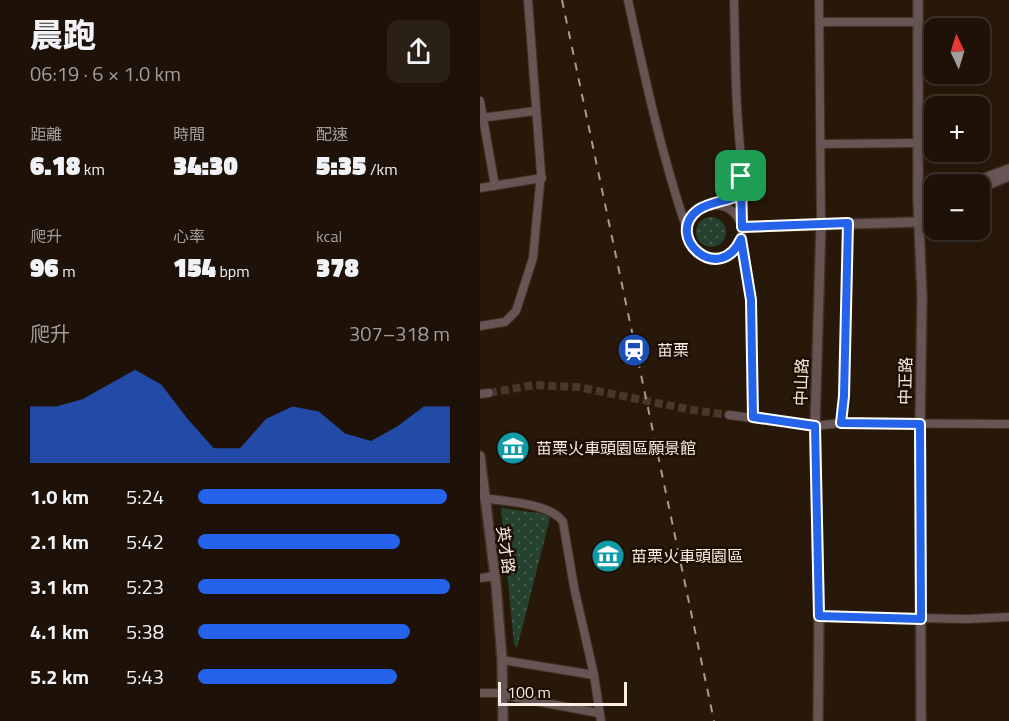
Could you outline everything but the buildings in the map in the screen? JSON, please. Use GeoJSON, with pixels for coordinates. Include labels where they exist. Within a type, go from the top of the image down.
{"type":"FeatureCollection","features":[{"type":"Feature","properties":{"kind":"street"},"geometry":{"type":"LineString","coordinates":[[480,326],[505,322],[516,311],[533,258],[542,177],[528,0]]}},
{"type":"Feature","properties":{"kind":"street"},"geometry":{"type":"LineString","coordinates":[[628,0],[670,182],[692,248],[707,258],[716,259],[732,253],[741,239]]}},
{"type":"Feature","properties":{"kind":"street"},"geometry":{"type":"LineString","coordinates":[[734,0],[743,203],[741,239],[751,300],[753,417]]}},
{"type":"Feature","properties":{"kind":"street"},"geometry":{"type":"LineString","coordinates":[[819,0],[821,223]]}},
{"type":"Feature","properties":{"kind":"street","name":"中正路"},"geometry":{"type":"LineString","coordinates":[[918,0],[918,143],[922,296],[921,721]]}},
{"type":"Feature","properties":{"kind":"street"},"geometry":{"type":"LineString","coordinates":[[819,22],[918,22]]}},
{"type":"Feature","properties":{"kind":"street"},"geometry":{"type":"LineString","coordinates":[[480,101],[495,186]]}},
{"type":"Feature","properties":{"kind":"street"},"geometry":{"type":"LineString","coordinates":[[482,118],[535,111]]}},
{"type":"Feature","properties":{"kind":"street"},"geometry":{"type":"LineString","coordinates":[[820,144],[918,143]]}},
{"type":"Feature","properties":{"kind":"street"},"geometry":{"type":"LineString","coordinates":[[990,176],[1009,169]]}},
{"type":"Feature","properties":{"kind":"street"},"geometry":{"type":"LineString","coordinates":[[687,230],[689,221],[700,208],[738,196],[741,176]]}},
{"type":"Feature","properties":{"kind":"street"},"geometry":{"type":"LineString","coordinates":[[990,184],[1009,176]]}},
{"type":"Feature","properties":{"kind":"street"},"geometry":{"type":"LineString","coordinates":[[480,188],[542,177]]}},
{"type":"Feature","properties":{"kind":"street"},"geometry":{"type":"LineString","coordinates":[[716,204],[731,210],[741,225]]}},
{"type":"Feature","properties":{"kind":"street"},"geometry":{"type":"LineString","coordinates":[[920,222],[924,218]]}},
{"type":"Feature","properties":{"kind":"street"},"geometry":{"type":"LineString","coordinates":[[741,225],[924,221]]}},
{"type":"Feature","properties":{"kind":"street","name":"中山路"},"geometry":{"type":"LineString","coordinates":[[818,721],[819,616],[815,426],[821,223]]}},
{"type":"Feature","properties":{"kind":"street"},"geometry":{"type":"LineString","coordinates":[[841,423],[844,396],[848,223]]}},
{"type":"Feature","properties":{"kind":"street"},"geometry":{"type":"LineString","coordinates":[[480,394],[489,393]]}},
{"type":"Feature","properties":{"kind":"street"},"geometry":{"type":"LineString","coordinates":[[729,415],[815,426],[841,423],[1009,424]]}},
{"type":"Feature","properties":{"kind":"street","name":"英才路"},"geometry":{"type":"LineString","coordinates":[[480,456],[495,576],[502,660],[503,721]]}},
{"type":"Feature","properties":{"kind":"street"},"geometry":{"type":"LineString","coordinates":[[480,693],[502,693],[600,717],[594,675],[574,587],[563,522],[560,517],[548,510],[484,498]]}},
{"type":"Feature","properties":{"kind":"street"},"geometry":{"type":"LineString","coordinates":[[480,578],[495,576]]}},
{"type":"Feature","properties":{"kind":"street"},"geometry":{"type":"LineString","coordinates":[[819,616],[921,619],[1009,617]]}},
{"type":"Feature","properties":{"kind":"street"},"geometry":{"type":"LineString","coordinates":[[502,660],[594,675]]}},
{"type":"Feature","properties":{"kind":"green space"},"geometry":{"type":"Polygon","coordinates":[[[711,217],[722,221],[726,232],[722,243],[711,247],[700,243],[696,232],[700,221],[711,217]]]}},
{"type":"Feature","properties":{"kind":"green space"},"geometry":{"type":"Polygon","coordinates":[[[501,508],[546,514],[550,518],[517,648],[514,644],[501,508]]]}},
{"type":"Feature","properties":{"kind":"tunnel"},"geometry":{"type":"LineString","coordinates":[[489,393],[534,385],[578,387],[692,410],[729,415]]}},
{"type":"Feature","properties":{"kind":"railway"},"geometry":{"type":"LineString","coordinates":[[562,0],[714,721]]}},
{"type":"Feature","properties":{"kind":"place","name":"苗栗"},"geometry":{"type":"Point","coordinates":[634,350]}},
{"type":"Feature","properties":{"kind":"place","name":"苗栗火車頭園區願景館"},"geometry":{"type":"Point","coordinates":[513,448]}},
{"type":"Feature","properties":{"kind":"place","name":"苗栗火車頭園區"},"geometry":{"type":"Point","coordinates":[608,556]}},
{"type":"Feature","properties":{"kind":"route"},"geometry":{"type":"LineString","coordinates":[[741,176],[742,227],[848,223],[844,396],[841,423],[920,424],[921,619],[819,616],[815,426],[753,417],[751,300],[741,239],[738,247],[732,253],[716,259],[699,254],[692,248],[688,239],[687,230],[693,214],[700,208],[738,196],[741,176]]}}]}
